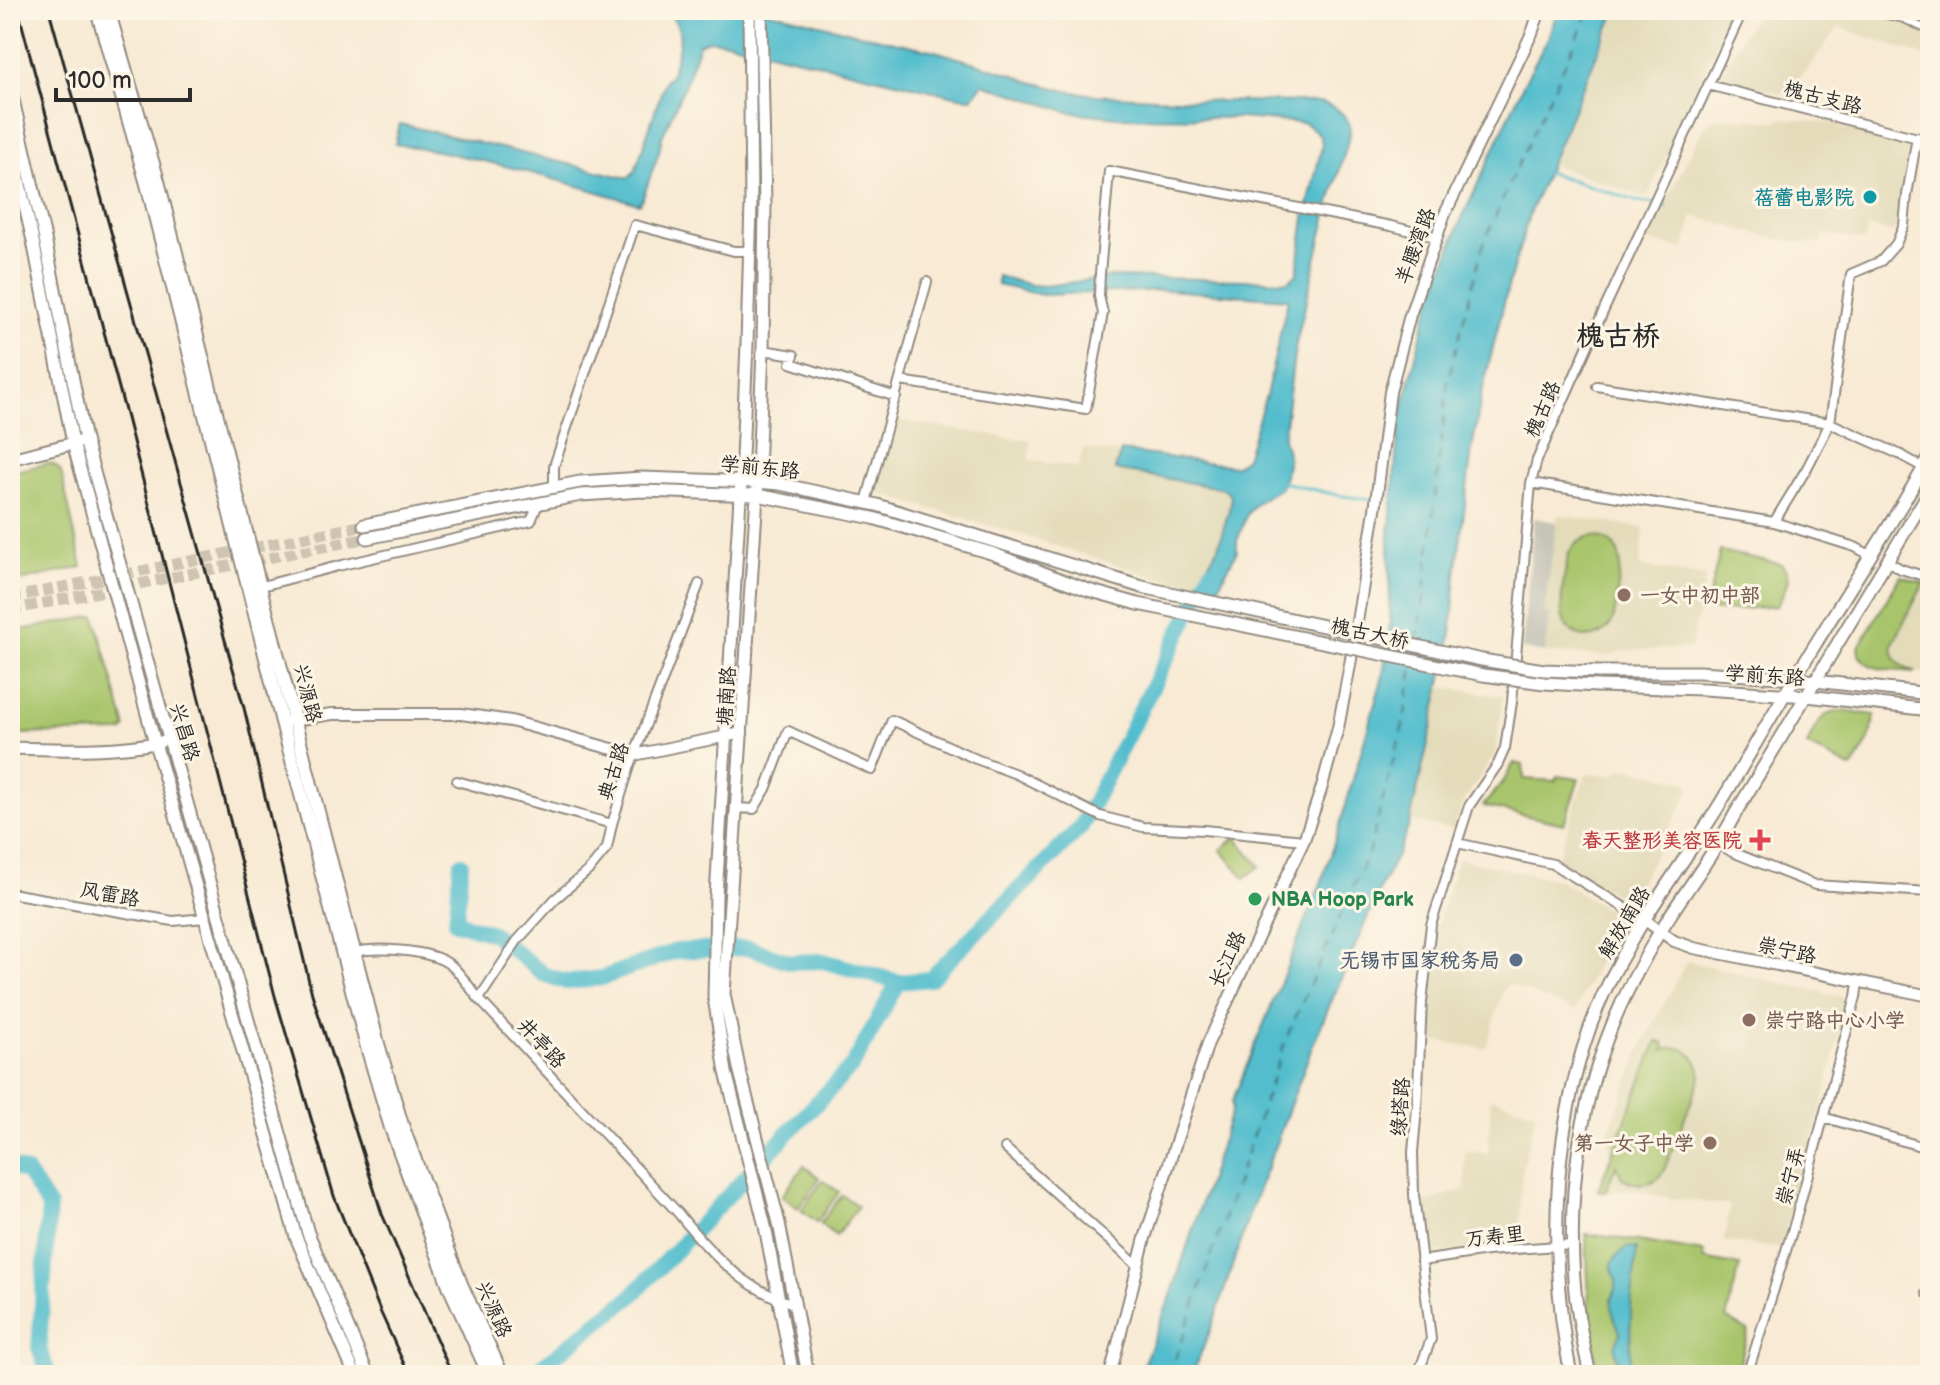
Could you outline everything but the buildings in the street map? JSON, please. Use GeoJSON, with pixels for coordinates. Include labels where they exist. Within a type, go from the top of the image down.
{"type":"FeatureCollection","features":[{"type":"Feature","properties":{"kind":"main road","name":"兴源路"},"geometry":{"type":"LineString","coordinates":[[97,10],[147,184],[254,588],[363,1031],[391,1128],[450,1288],[489,1375]]}},
{"type":"Feature","properties":{"kind":"main road","name":"兴源路"},"geometry":{"type":"LineString","coordinates":[[108,10],[158,181],[254,588]]}},
{"type":"Feature","properties":{"kind":"main road","name":"塘南路"},"geometry":{"type":"LineString","coordinates":[[749,10],[750,251],[741,481],[716,916],[720,982],[771,1191],[808,1375]]}},
{"type":"Feature","properties":{"kind":"main road","name":"塘南路"},"geometry":{"type":"LineString","coordinates":[[761,10],[765,204],[757,488],[729,916],[720,982],[714,998],[726,1072],[759,1204],[793,1375]]}},
{"type":"Feature","properties":{"kind":"main road","name":"兴昌路"},"geometry":{"type":"LineString","coordinates":[[10,87],[45,239],[79,442],[168,740],[308,1233],[368,1375]]}},
{"type":"Feature","properties":{"kind":"main road","name":"兴昌路"},"geometry":{"type":"LineString","coordinates":[[10,141],[79,442],[155,743],[296,1237],[355,1375]]}},
{"type":"Feature","properties":{"kind":"main road"},"geometry":{"type":"LineString","coordinates":[[10,459],[79,442]]}},
{"type":"Feature","properties":{"kind":"main road","name":"解放南路"},"geometry":{"type":"LineString","coordinates":[[1571,1375],[1564,1342],[1557,1246],[1557,1188],[1575,1084],[1585,1043],[1603,995],[1635,934],[1719,805],[1927,463]]}},
{"type":"Feature","properties":{"kind":"main road","name":"学前东路"},"geometry":{"type":"LineString","coordinates":[[364,525],[580,482],[642,478],[741,481],[991,553],[1088,590],[1138,604]]}},
{"type":"Feature","properties":{"kind":"main road","name":"学前东路"},"geometry":{"type":"LineString","coordinates":[[367,538],[581,495],[757,488],[780,484],[866,502],[1142,587]]}},
{"type":"Feature","properties":{"kind":"main road","name":"解放南路"},"geometry":{"type":"LineString","coordinates":[[1590,1375],[1575,1293],[1572,1245],[1574,1187],[1590,1092],[1620,1007],[1661,931],[1719,844],[1930,490]]}},
{"type":"Feature","properties":{"kind":"main road","name":"槐古大桥"},"geometry":{"type":"LineString","coordinates":[[1142,587],[1482,660],[1544,670],[1598,672]]}},
{"type":"Feature","properties":{"kind":"main road","name":"槐古大桥"},"geometry":{"type":"LineString","coordinates":[[1138,604],[1483,675],[1597,686]]}},
{"type":"Feature","properties":{"kind":"main road","name":"学前东路"},"geometry":{"type":"LineString","coordinates":[[1598,672],[1699,672],[1930,694]]}},
{"type":"Feature","properties":{"kind":"main road","name":"学前东路"},"geometry":{"type":"LineString","coordinates":[[1597,686],[1785,694],[1930,710]]}},
{"type":"Feature","properties":{"kind":"main road","name":"兴源路"},"geometry":{"type":"LineString","coordinates":[[288,721],[402,1125],[461,1284],[502,1375]]}},
{"type":"Feature","properties":{"kind":"main road"},"geometry":{"type":"LineString","coordinates":[[10,748],[116,748],[168,740]]}},
{"type":"Feature","properties":{"kind":"street","name":"羊腰湾路"},"geometry":{"type":"LineString","coordinates":[[1375,510],[1390,392],[1410,315],[1444,216],[1532,33],[1540,10]]}},
{"type":"Feature","properties":{"kind":"street","name":"槐古路"},"geometry":{"type":"LineString","coordinates":[[1457,843],[1469,806],[1498,764],[1505,748],[1512,702],[1531,483],[1537,460],[1743,10]]}},
{"type":"Feature","properties":{"kind":"street"},"geometry":{"type":"LineString","coordinates":[[1866,10],[1904,19],[1930,31]]}},
{"type":"Feature","properties":{"kind":"street"},"geometry":{"type":"LineString","coordinates":[[1901,10],[1904,19]]}},
{"type":"Feature","properties":{"kind":"street"},"geometry":{"type":"LineString","coordinates":[[1904,19],[1930,11]]}},
{"type":"Feature","properties":{"kind":"street","name":"槐古支路"},"geometry":{"type":"LineString","coordinates":[[1708,85],[1930,141]]}},
{"type":"Feature","properties":{"kind":"street"},"geometry":{"type":"LineString","coordinates":[[1774,522],[1830,423],[1851,274],[1881,261],[1896,244],[1904,225],[1917,137]]}},
{"type":"Feature","properties":{"kind":"street"},"geometry":{"type":"LineString","coordinates":[[900,381],[1086,409],[1103,313],[1099,296],[1109,171],[1436,237]]}},
{"type":"Feature","properties":{"kind":"street"},"geometry":{"type":"LineString","coordinates":[[554,486],[554,466],[635,225],[734,251],[750,251]]}},
{"type":"Feature","properties":{"kind":"street"},"geometry":{"type":"LineString","coordinates":[[866,502],[927,282]]}},
{"type":"Feature","properties":{"kind":"street"},"geometry":{"type":"LineString","coordinates":[[763,350],[794,355],[791,363],[896,397]]}},
{"type":"Feature","properties":{"kind":"street"},"geometry":{"type":"LineString","coordinates":[[1597,386],[1830,423],[1901,455],[1927,463]]}},
{"type":"Feature","properties":{"kind":"street"},"geometry":{"type":"LineString","coordinates":[[1531,483],[1774,522],[1855,547],[1870,555]]}},
{"type":"Feature","properties":{"kind":"street"},"geometry":{"type":"LineString","coordinates":[[254,588],[531,521],[538,504]]}},
{"type":"Feature","properties":{"kind":"street","name":"长江路"},"geometry":{"type":"LineString","coordinates":[[1110,1375],[1145,1238],[1208,1043],[1304,840],[1321,790],[1338,728],[1375,510]]}},
{"type":"Feature","properties":{"kind":"street"},"geometry":{"type":"LineString","coordinates":[[1887,561],[1930,578]]}},
{"type":"Feature","properties":{"kind":"street","name":"典古路"},"geometry":{"type":"LineString","coordinates":[[479,999],[517,941],[607,848],[634,755],[699,584]]}},
{"type":"Feature","properties":{"kind":"street"},"geometry":{"type":"LineString","coordinates":[[288,721],[332,714],[461,714],[511,721],[634,755],[742,733]]}},
{"type":"Feature","properties":{"kind":"street"},"geometry":{"type":"LineString","coordinates":[[737,808],[754,809],[766,789],[788,731],[872,770],[892,720],[1016,774],[1100,816],[1143,827],[1304,840]]}},
{"type":"Feature","properties":{"kind":"street"},"geometry":{"type":"LineString","coordinates":[[457,781],[612,824]]}},
{"type":"Feature","properties":{"kind":"street"},"geometry":{"type":"LineString","coordinates":[[1457,843],[1553,864],[1645,920]]}},
{"type":"Feature","properties":{"kind":"street","name":"绿塔路"},"geometry":{"type":"LineString","coordinates":[[1423,1375],[1421,1366],[1431,1339],[1414,1195],[1413,1152],[1422,1002],[1431,925],[1457,843]]}},
{"type":"Feature","properties":{"kind":"street"},"geometry":{"type":"LineString","coordinates":[[1719,844],[1815,885],[1930,892]]}},
{"type":"Feature","properties":{"kind":"street","name":"风雷路"},"geometry":{"type":"LineString","coordinates":[[10,893],[173,921],[205,918]]}},
{"type":"Feature","properties":{"kind":"street","name":"崇宁路"},"geometry":{"type":"LineString","coordinates":[[1645,920],[1674,941],[1694,948],[1930,996]]}},
{"type":"Feature","properties":{"kind":"street","name":"井亭路"},"geometry":{"type":"LineString","coordinates":[[354,952],[390,950],[434,958],[452,965],[479,999],[700,1240],[741,1279],[780,1300],[795,1304]]}},
{"type":"Feature","properties":{"kind":"street","name":"崇宁弄"},"geometry":{"type":"LineString","coordinates":[[1747,1375],[1795,1222],[1858,983]]}},
{"type":"Feature","properties":{"kind":"street"},"geometry":{"type":"LineString","coordinates":[[1823,1117],[1930,1149]]}},
{"type":"Feature","properties":{"kind":"street"},"geometry":{"type":"LineString","coordinates":[[1005,1148],[1138,1266]]}},
{"type":"Feature","properties":{"kind":"street","name":"万寿里"},"geometry":{"type":"LineString","coordinates":[[1421,1261],[1487,1251],[1572,1245]]}},
{"type":"Feature","properties":{"kind":"street"},"geometry":{"type":"LineString","coordinates":[[1930,1286],[1927,1293],[1930,1294]]}},
{"type":"Feature","properties":{"kind":"shaded area"},"geometry":{"type":"Polygon","coordinates":[[[1618,10],[1732,10],[1647,198],[1553,165],[1618,10]]]}},
{"type":"Feature","properties":{"kind":"shaded area"},"geometry":{"type":"Polygon","coordinates":[[[1757,10],[1930,10],[1930,58],[1839,27],[1787,95],[1728,80],[1722,73],[1757,10]]]}},
{"type":"Feature","properties":{"kind":"shaded area"},"geometry":{"type":"Polygon","coordinates":[[[1781,118],[1839,124],[1839,127],[1911,145],[1894,232],[1868,227],[1864,241],[1823,233],[1821,244],[1774,239],[1693,216],[1685,249],[1646,241],[1703,128],[1713,119],[1780,121],[1781,118]]]}},
{"type":"Feature","properties":{"kind":"shaded area"},"geometry":{"type":"Polygon","coordinates":[[[894,420],[1031,441],[1029,460],[1079,468],[1083,449],[1121,453],[1116,470],[1221,488],[1232,497],[1218,547],[1196,586],[1148,575],[873,492],[894,420]]]}},
{"type":"Feature","properties":{"kind":"shaded area","name":"一女中初中部"},"geometry":{"type":"Polygon","coordinates":[[[1558,515],[1644,528],[1640,566],[1706,577],[1691,648],[1621,651],[1608,656],[1545,653],[1550,615],[1544,613],[1558,515]]]}},
{"type":"Feature","properties":{"kind":"shaded area"},"geometry":{"type":"Polygon","coordinates":[[[1534,518],[1557,522],[1544,613],[1550,614],[1545,653],[1522,649],[1534,518]]]}},
{"type":"Feature","properties":{"kind":"shaded area"},"geometry":{"type":"Polygon","coordinates":[[[1924,583],[1930,584],[1930,673],[1902,666],[1893,657],[1891,646],[1924,583]]]}},
{"type":"Feature","properties":{"kind":"shaded area"},"geometry":{"type":"Polygon","coordinates":[[[1441,687],[1503,696],[1495,754],[1464,801],[1454,830],[1411,821],[1441,687]]]}},
{"type":"Feature","properties":{"kind":"shaded area"},"geometry":{"type":"Polygon","coordinates":[[[1630,768],[1686,782],[1690,788],[1629,902],[1557,860],[1586,774],[1613,775],[1630,768]]]}},
{"type":"Feature","properties":{"kind":"shaded area","name":"无锡市国家税务局"},"geometry":{"type":"Polygon","coordinates":[[[1458,859],[1559,880],[1619,917],[1575,1011],[1509,984],[1504,988],[1486,1048],[1426,1040],[1437,925],[1458,859]]]}},
{"type":"Feature","properties":{"kind":"shaded area","name":"第一女子中学"},"geometry":{"type":"Polygon","coordinates":[[[1687,961],[1842,997],[1846,1006],[1824,1098],[1781,1248],[1724,1241],[1730,1205],[1674,1199],[1628,1189],[1596,1194],[1610,1152],[1607,1134],[1644,1041],[1687,961]]]}},
{"type":"Feature","properties":{"kind":"shaded area"},"geometry":{"type":"Polygon","coordinates":[[[1491,1098],[1536,1112],[1522,1170],[1519,1244],[1425,1254],[1423,1203],[1465,1189],[1465,1151],[1488,1153],[1491,1098]]]}},
{"type":"Feature","properties":{"kind":"green space"},"geometry":{"type":"Polygon","coordinates":[[[50,463],[61,472],[82,567],[10,583],[10,472],[50,463]]]}},
{"type":"Feature","properties":{"kind":"green space"},"geometry":{"type":"Polygon","coordinates":[[[1592,536],[1612,543],[1617,549],[1620,565],[1613,621],[1602,633],[1584,637],[1573,633],[1566,625],[1562,615],[1562,590],[1568,555],[1577,542],[1592,536]]]}},
{"type":"Feature","properties":{"kind":"green space"},"geometry":{"type":"Polygon","coordinates":[[[1720,551],[1781,564],[1788,579],[1777,606],[1720,611],[1706,609],[1720,551]]]}},
{"type":"Feature","properties":{"kind":"green space"},"geometry":{"type":"Polygon","coordinates":[[[1901,576],[1924,583],[1892,645],[1899,663],[1917,672],[1873,666],[1860,656],[1858,648],[1901,576]]]}},
{"type":"Feature","properties":{"kind":"green space"},"geometry":{"type":"Polygon","coordinates":[[[95,616],[126,728],[122,732],[10,734],[10,632],[95,616]]]}},
{"type":"Feature","properties":{"kind":"green space"},"geometry":{"type":"Polygon","coordinates":[[[1842,711],[1875,715],[1869,740],[1852,769],[1807,745],[1823,717],[1842,711]]]}},
{"type":"Feature","properties":{"kind":"green space"},"geometry":{"type":"Polygon","coordinates":[[[1514,763],[1523,765],[1524,779],[1555,781],[1557,776],[1579,779],[1564,824],[1483,806],[1504,781],[1514,763]]]}},
{"type":"Feature","properties":{"kind":"green space"},"geometry":{"type":"Polygon","coordinates":[[[1236,837],[1260,866],[1245,878],[1221,850],[1236,837]]]}},
{"type":"Feature","properties":{"kind":"green space"},"geometry":{"type":"Polygon","coordinates":[[[1657,1041],[1665,1044],[1663,1050],[1684,1049],[1694,1057],[1701,1077],[1660,1176],[1651,1182],[1634,1183],[1622,1178],[1616,1165],[1605,1192],[1598,1190],[1657,1041]]]}},
{"type":"Feature","properties":{"kind":"green space"},"geometry":{"type":"Polygon","coordinates":[[[804,1166],[820,1178],[798,1208],[782,1196],[804,1166]]]}},
{"type":"Feature","properties":{"kind":"green space"},"geometry":{"type":"Polygon","coordinates":[[[823,1180],[839,1192],[817,1222],[801,1210],[823,1180]]]}},
{"type":"Feature","properties":{"kind":"green space"},"geometry":{"type":"Polygon","coordinates":[[[842,1195],[858,1206],[836,1236],[820,1224],[842,1195]]]}},
{"type":"Feature","properties":{"kind":"green space"},"geometry":{"type":"Polygon","coordinates":[[[1586,1234],[1704,1252],[1704,1259],[1740,1266],[1726,1318],[1748,1331],[1737,1375],[1598,1375],[1590,1326],[1586,1234]]]}},
{"type":"Feature","properties":{"kind":"water"},"geometry":{"type":"Polygon","coordinates":[[[663,10],[762,10],[935,51],[1067,91],[1218,101],[1320,102],[1346,117],[1350,134],[1329,206],[1295,348],[1283,439],[1288,457],[1284,482],[1256,503],[1247,514],[1237,541],[1237,551],[1216,591],[1196,586],[1218,547],[1231,503],[1229,494],[1221,488],[1115,470],[1121,451],[1235,466],[1246,458],[1267,392],[1288,299],[1168,290],[1042,295],[997,285],[997,276],[1045,286],[1112,277],[1288,281],[1297,274],[1305,218],[1322,146],[1321,137],[1316,131],[1304,123],[1240,118],[1118,117],[1069,112],[983,84],[972,98],[959,97],[728,42],[708,40],[699,44],[639,204],[488,162],[395,144],[400,124],[629,177],[635,171],[680,42],[677,25],[663,10]]]}},
{"type":"Feature","properties":{"kind":"water"},"geometry":{"type":"Polygon","coordinates":[[[1558,10],[1616,10],[1530,212],[1509,283],[1482,392],[1472,449],[1451,634],[1409,825],[1314,1042],[1192,1375],[1139,1375],[1171,1296],[1232,1102],[1320,886],[1383,676],[1390,624],[1389,536],[1399,424],[1425,320],[1458,227],[1548,38],[1558,10]]]}},
{"type":"Feature","properties":{"kind":"water"},"geometry":{"type":"Polygon","coordinates":[[[1627,1247],[1637,1248],[1631,1307],[1630,1370],[1621,1363],[1615,1352],[1620,1333],[1612,1305],[1616,1278],[1612,1265],[1627,1247]]]}},
{"type":"Feature","properties":{"kind":"waterway"},"geometry":{"type":"LineString","coordinates":[[1547,172],[1636,201],[1666,206]]}},
{"type":"Feature","properties":{"kind":"waterway"},"geometry":{"type":"LineString","coordinates":[[1282,482],[1373,500]]}},
{"type":"Feature","properties":{"kind":"waterway"},"geometry":{"type":"LineString","coordinates":[[530,1375],[631,1297],[853,1065],[898,982],[930,979],[1081,827],[1211,571]]}},
{"type":"Feature","properties":{"kind":"waterway"},"geometry":{"type":"LineString","coordinates":[[461,864],[456,922],[492,933],[543,974],[566,982],[602,978],[676,951],[749,948],[791,962],[823,961],[898,982]]}},
{"type":"Feature","properties":{"kind":"waterway"},"geometry":{"type":"LineString","coordinates":[[10,1166],[27,1173],[49,1207],[39,1348],[49,1375]]}},
{"type":"Feature","properties":{"kind":"ferry route"},"geometry":{"type":"LineString","coordinates":[[1417,641],[1448,380],[1482,248],[1590,10]]}},
{"type":"Feature","properties":{"kind":"ferry route"},"geometry":{"type":"LineString","coordinates":[[1168,1375],[1286,1039],[1369,851],[1403,725],[1413,667]]}},
{"type":"Feature","properties":{"kind":"tunnel"},"geometry":{"type":"LineString","coordinates":[[10,598],[364,525]]}},
{"type":"Feature","properties":{"kind":"tunnel"},"geometry":{"type":"LineString","coordinates":[[10,610],[367,538]]}},
{"type":"Feature","properties":{"kind":"railway"},"geometry":{"type":"LineString","coordinates":[[18,10],[127,418],[275,996],[334,1196],[409,1375]]}},
{"type":"Feature","properties":{"kind":"railway"},"geometry":{"type":"LineString","coordinates":[[49,10],[244,708],[312,994],[382,1214],[452,1375]]}},
{"type":"Feature","properties":{"kind":"place","name":"蓓蕾电影院"},"geometry":{"type":"Point","coordinates":[1870,197]}},
{"type":"Feature","properties":{"kind":"place","name":"一女中初中部"},"geometry":{"type":"Point","coordinates":[1624,595]}},
{"type":"Feature","properties":{"kind":"place","name":"春天整形美容医院"},"geometry":{"type":"Point","coordinates":[1760,840]}},
{"type":"Feature","properties":{"kind":"place","name":"NBA Hoop Park"},"geometry":{"type":"Point","coordinates":[1255,899]}},
{"type":"Feature","properties":{"kind":"place","name":"无锡市国家税务局"},"geometry":{"type":"Point","coordinates":[1516,960]}},
{"type":"Feature","properties":{"kind":"place","name":"崇宁路中心小学"},"geometry":{"type":"Point","coordinates":[1749,1020]}},
{"type":"Feature","properties":{"kind":"place","name":"第一女子中学"},"geometry":{"type":"Point","coordinates":[1710,1143]}},
{"type":"Feature","properties":{"kind":"district","name":"槐古桥"},"geometry":{"type":"Point","coordinates":[1618,335]}}]}
